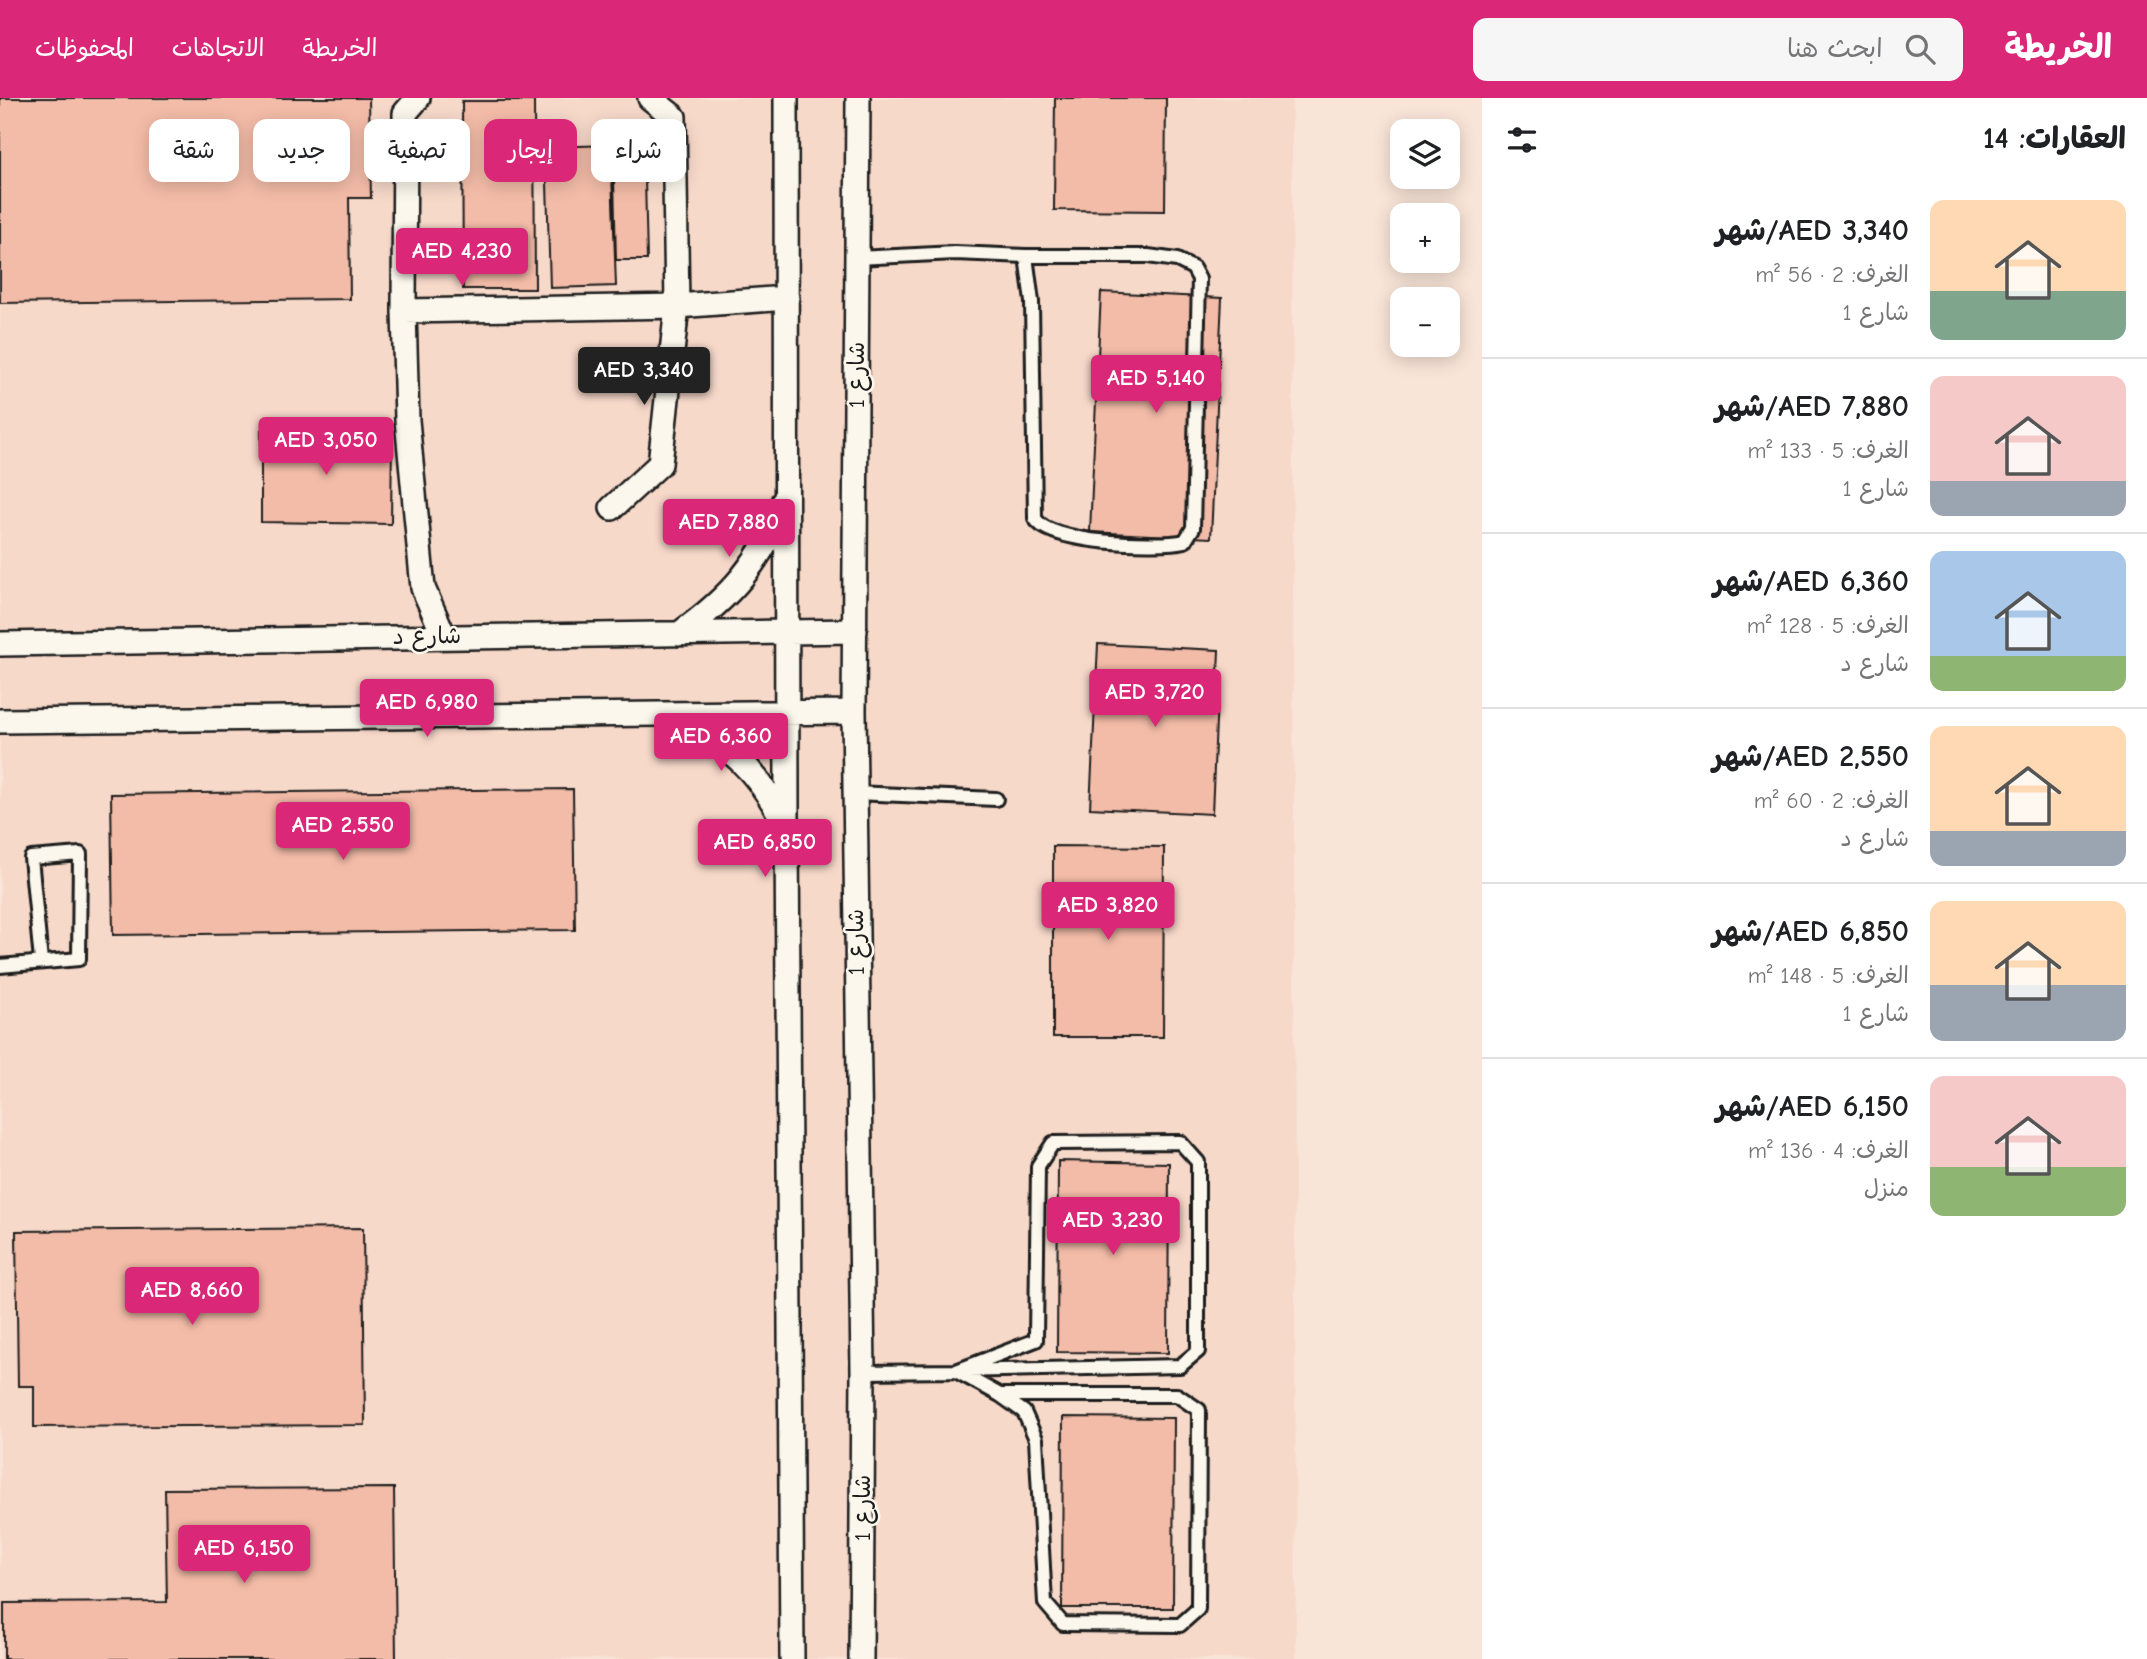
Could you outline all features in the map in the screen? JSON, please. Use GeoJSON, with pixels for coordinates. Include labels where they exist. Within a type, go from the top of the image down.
{"type":"FeatureCollection","features":[{"type":"Feature","properties":{"kind":"street"},"geometry":{"type":"LineString","coordinates":[[418,98],[405,113],[404,311],[408,420],[423,588],[444,636]]}},
{"type":"Feature","properties":{"kind":"street"},"geometry":{"type":"LineString","coordinates":[[612,508],[660,464],[677,306],[674,117],[650,98]]}},
{"type":"Feature","properties":{"kind":"street"},"geometry":{"type":"LineString","coordinates":[[786,98],[792,1659]]}},
{"type":"Feature","properties":{"kind":"street","name":"شارع 1"},"geometry":{"type":"LineString","coordinates":[[858,98],[854,793],[863,1372],[861,1659]]}},
{"type":"Feature","properties":{"kind":"street"},"geometry":{"type":"LineString","coordinates":[[404,311],[677,306],[787,298]]}},
{"type":"Feature","properties":{"kind":"street"},"geometry":{"type":"LineString","coordinates":[[679,634],[709,613],[758,557],[775,524],[787,489]]}},
{"type":"Feature","properties":{"kind":"street","name":"شارع د"},"geometry":{"type":"LineString","coordinates":[[0,644],[855,631]]}},
{"type":"Feature","properties":{"kind":"street"},"geometry":{"type":"LineString","coordinates":[[0,721],[854,712]]}},
{"type":"Feature","properties":{"kind":"street"},"geometry":{"type":"LineString","coordinates":[[657,715],[691,726],[722,745],[749,768],[771,797],[787,830]]}},
{"type":"Feature","properties":{"kind":"lane"},"geometry":{"type":"LineString","coordinates":[[857,258],[955,253],[1148,256],[1177,260],[1193,268],[1199,279],[1193,528],[1185,541],[1174,544],[1091,540],[1062,535],[1037,524],[1032,302],[1026,256]]}},
{"type":"Feature","properties":{"kind":"lane"},"geometry":{"type":"LineString","coordinates":[[854,793],[996,799]]}},
{"type":"Feature","properties":{"kind":"lane"},"geometry":{"type":"LineString","coordinates":[[0,966],[79,959],[80,854],[31,858],[41,961]]}},
{"type":"Feature","properties":{"kind":"lane"},"geometry":{"type":"LineString","coordinates":[[863,1372],[956,1371],[1180,1366],[1198,1351],[1198,1162],[1180,1142],[1053,1143],[1038,1166],[1036,1340],[956,1371]]}},
{"type":"Feature","properties":{"kind":"lane"},"geometry":{"type":"LineString","coordinates":[[956,1371],[1000,1395],[1024,1412],[1036,1439],[1045,1603],[1063,1623],[1180,1625],[1198,1609],[1199,1410],[1177,1395],[1000,1395]]}},
{"type":"Feature","properties":{"kind":"shaded area"},"geometry":{"type":"Polygon","coordinates":[[[0,98],[1292,98],[1296,1659],[0,1659],[0,98]]]}},
{"type":"Feature","properties":{"kind":"building"},"geometry":{"type":"Polygon","coordinates":[[[0,98],[369,98],[369,119],[364,119],[364,182],[371,182],[371,198],[349,198],[350,299],[0,303],[0,98]]]}},
{"type":"Feature","properties":{"kind":"building"},"geometry":{"type":"Polygon","coordinates":[[[1055,98],[1166,98],[1165,211],[1054,210],[1055,98]]]}},
{"type":"Feature","properties":{"kind":"building"},"geometry":{"type":"Polygon","coordinates":[[[462,101],[534,101],[534,119],[484,119],[484,182],[534,182],[535,289],[463,289],[462,182],[470,182],[470,119],[462,119],[462,101]]]}},
{"type":"Feature","properties":{"kind":"building"},"geometry":{"type":"Polygon","coordinates":[[[577,146],[591,146],[591,182],[612,182],[616,286],[550,288],[547,182],[577,182],[577,146]]]}},
{"type":"Feature","properties":{"kind":"building"},"geometry":{"type":"Polygon","coordinates":[[[614,182],[645,182],[647,260],[616,260],[614,182]]]}},
{"type":"Feature","properties":{"kind":"building"},"geometry":{"type":"Polygon","coordinates":[[[1101,292],[1222,298],[1211,538],[1090,532],[1101,292]]]}},
{"type":"Feature","properties":{"kind":"building"},"geometry":{"type":"Polygon","coordinates":[[[261,430],[392,432],[391,524],[261,522],[261,430]]]}},
{"type":"Feature","properties":{"kind":"building"},"geometry":{"type":"Polygon","coordinates":[[[1098,644],[1219,650],[1212,814],[1090,808],[1098,644]]]}},
{"type":"Feature","properties":{"kind":"building"},"geometry":{"type":"Polygon","coordinates":[[[573,789],[575,930],[113,935],[111,794],[573,789]]]}},
{"type":"Feature","properties":{"kind":"building"},"geometry":{"type":"Polygon","coordinates":[[[1053,846],[1164,847],[1163,1037],[1053,1037],[1053,846]]]}},
{"type":"Feature","properties":{"kind":"building"},"geometry":{"type":"Polygon","coordinates":[[[1058,1161],[1169,1163],[1168,1353],[1057,1352],[1058,1161]]]}},
{"type":"Feature","properties":{"kind":"building"},"geometry":{"type":"Polygon","coordinates":[[[363,1228],[365,1425],[34,1427],[34,1386],[18,1386],[16,1231],[363,1228]]]}},
{"type":"Feature","properties":{"kind":"building"},"geometry":{"type":"Polygon","coordinates":[[[1063,1417],[1174,1418],[1173,1608],[1062,1608],[1063,1417]]]}},
{"type":"Feature","properties":{"kind":"building"},"geometry":{"type":"Polygon","coordinates":[[[394,1488],[396,1659],[4,1659],[4,1603],[167,1602],[165,1489],[394,1488]]]}}]}
